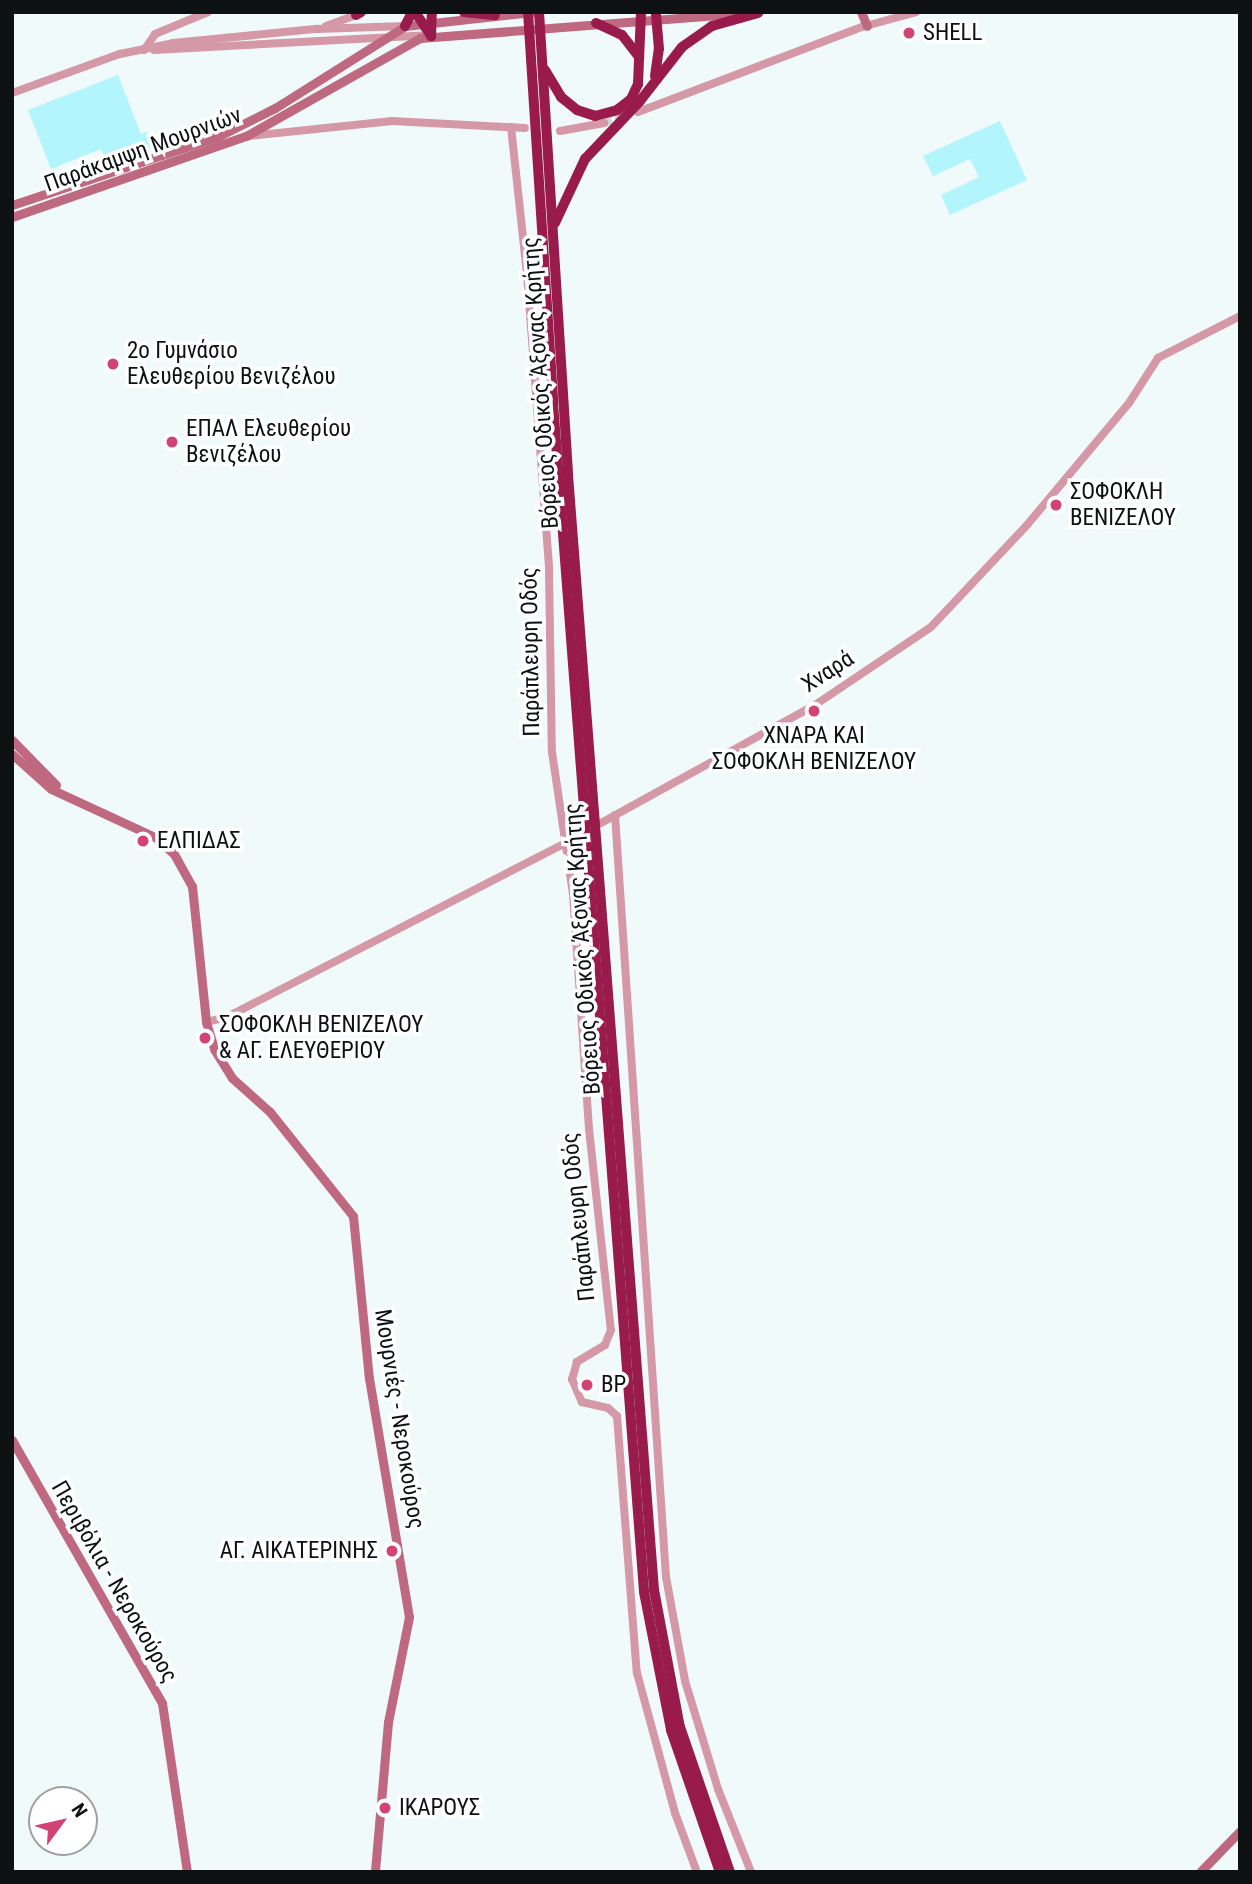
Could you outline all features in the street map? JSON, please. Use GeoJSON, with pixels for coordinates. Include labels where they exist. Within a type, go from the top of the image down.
{"type":"FeatureCollection","features":[{"type":"Feature","properties":{"kind":"highway"},"geometry":{"type":"LineString","coordinates":[[400,30],[414,12],[429,24]]}},
{"type":"Feature","properties":{"kind":"highway"},"geometry":{"type":"LineString","coordinates":[[464,12],[495,15]]}},
{"type":"Feature","properties":{"kind":"highway","name":"Βόρειος Οδικός Άξονας Κρήτης"},"geometry":{"type":"LineString","coordinates":[[530,12],[536,50],[553,403],[630,1419],[654,1659],[687,1786],[720,1872]]}},
{"type":"Feature","properties":{"kind":"highway","name":"Βόρειος Οδικός Άξονας Κρήτης"},"geometry":{"type":"LineString","coordinates":[[539,12],[536,50],[542,65],[654,1590],[680,1727],[730,1872]]}},
{"type":"Feature","properties":{"kind":"highway"},"geometry":{"type":"LineString","coordinates":[[552,229],[585,159],[650,88],[682,47],[701,32],[760,12]]}},
{"type":"Feature","properties":{"kind":"highway"},"geometry":{"type":"LineString","coordinates":[[542,65],[561,97],[577,110],[595,116],[617,110],[631,99],[640,59],[640,15]]}},
{"type":"Feature","properties":{"kind":"highway"},"geometry":{"type":"LineString","coordinates":[[650,88],[659,57],[657,15]]}},
{"type":"Feature","properties":{"kind":"highway"},"geometry":{"type":"LineString","coordinates":[[596,23],[628,39],[640,59]]}},
{"type":"Feature","properties":{"kind":"highway"},"geometry":{"type":"LineString","coordinates":[[615,1347],[624,1333]]}},
{"type":"Feature","properties":{"kind":"highway"},"geometry":{"type":"LineString","coordinates":[[619,1406],[630,1419]]}},
{"type":"Feature","properties":{"kind":"main road"},"geometry":{"type":"LineString","coordinates":[[400,30],[530,12]]}},
{"type":"Feature","properties":{"kind":"main road"},"geometry":{"type":"LineString","coordinates":[[429,24],[596,23],[640,15],[760,12]]}},
{"type":"Feature","properties":{"kind":"main road"},"geometry":{"type":"LineString","coordinates":[[861,12],[869,25]]}},
{"type":"Feature","properties":{"kind":"main road","name":"Παράκαμψη Μουρνιών"},"geometry":{"type":"LineString","coordinates":[[12,217],[246,136],[281,118],[429,24]]}},
{"type":"Feature","properties":{"kind":"main road","name":"Παράκαμψη Μουρνιών"},"geometry":{"type":"LineString","coordinates":[[12,205],[217,137],[275,108],[400,30]]}},
{"type":"Feature","properties":{"kind":"main road"},"geometry":{"type":"LineString","coordinates":[[12,740],[33,766],[76,801]]}},
{"type":"Feature","properties":{"kind":"main road"},"geometry":{"type":"LineString","coordinates":[[12,754],[35,777],[76,801]]}},
{"type":"Feature","properties":{"kind":"main road","name":"Μουρνιές - Νεροκούρος"},"geometry":{"type":"LineString","coordinates":[[76,801],[155,837],[184,869],[195,902],[206,1022],[214,1049],[232,1078],[270,1112],[353,1216],[369,1378],[409,1617],[387,1729],[375,1872]]}},
{"type":"Feature","properties":{"kind":"main road","name":"Περιβόλια - Νεροκούρος"},"geometry":{"type":"LineString","coordinates":[[12,1440],[162,1703],[187,1872]]}},
{"type":"Feature","properties":{"kind":"main road"},"geometry":{"type":"LineString","coordinates":[[1200,1872],[1240,1831]]}},
{"type":"Feature","properties":{"kind":"street"},"geometry":{"type":"LineString","coordinates":[[144,50],[155,33],[208,12]]}},
{"type":"Feature","properties":{"kind":"street"},"geometry":{"type":"LineString","coordinates":[[638,112],[869,25],[916,12]]}},
{"type":"Feature","properties":{"kind":"street"},"geometry":{"type":"LineString","coordinates":[[317,29],[356,13]]}},
{"type":"Feature","properties":{"kind":"street"},"geometry":{"type":"LineString","coordinates":[[144,50],[236,48],[400,30],[429,24]]}},
{"type":"Feature","properties":{"kind":"street"},"geometry":{"type":"LineString","coordinates":[[12,93],[144,50],[317,29],[400,30]]}},
{"type":"Feature","properties":{"kind":"street"},"geometry":{"type":"LineString","coordinates":[[275,108],[289,131]]}},
{"type":"Feature","properties":{"kind":"street"},"geometry":{"type":"LineString","coordinates":[[246,136],[392,121],[525,128]]}},
{"type":"Feature","properties":{"kind":"street"},"geometry":{"type":"LineString","coordinates":[[560,131],[604,123]]}},
{"type":"Feature","properties":{"kind":"street","name":"Παράπλευρη Οδός"},"geometry":{"type":"LineString","coordinates":[[511,127],[527,274],[549,570],[552,752],[571,840],[589,1129],[611,1330],[605,1345],[573,1368],[573,1388],[582,1402],[608,1409],[618,1416],[637,1673],[675,1813],[697,1872]]}},
{"type":"Feature","properties":{"kind":"street","name":"Χναρά"},"geometry":{"type":"LineString","coordinates":[[601,823],[818,703],[916,638],[954,605],[1041,507],[1129,404],[1158,358],[1240,316]]}},
{"type":"Feature","properties":{"kind":"street"},"geometry":{"type":"LineString","coordinates":[[615,815],[666,1577],[685,1681],[718,1789],[751,1872]]}},
{"type":"Feature","properties":{"kind":"street"},"geometry":{"type":"LineString","coordinates":[[206,1022],[227,1017],[571,840]]}},
{"type":"Feature","properties":{"kind":"shaded area"},"geometry":{"type":"Polygon","coordinates":[[[118,75],[141,134],[147,132],[153,148],[108,165],[101,149],[51,169],[28,110],[118,75]]]}},
{"type":"Feature","properties":{"kind":"shaded area"},"geometry":{"type":"Polygon","coordinates":[[[1000,121],[1027,180],[950,215],[941,195],[979,177],[970,159],[933,176],[923,156],[1000,121]]]}},
{"type":"Feature","properties":{"kind":"tunnel"},"geometry":{"type":"LineString","coordinates":[[604,123],[625,116]]}},
{"type":"Feature","properties":{"kind":"place","name":"SHELL"},"geometry":{"type":"Point","coordinates":[909,33]}},
{"type":"Feature","properties":{"kind":"place","name":"2ο Γυμνάσιο Ελευθερίου Βενιζέλου"},"geometry":{"type":"Point","coordinates":[113,364]}},
{"type":"Feature","properties":{"kind":"place","name":"ΕΠΑΛ Ελευθερίου Βενιζέλου"},"geometry":{"type":"Point","coordinates":[172,442]}},
{"type":"Feature","properties":{"kind":"place","name":"ΣΟΦΟΚΛΗ ΒΕΝΙΖΕΛΟΥ"},"geometry":{"type":"Point","coordinates":[1056,505]}},
{"type":"Feature","properties":{"kind":"place","name":"ΧΝΑΡΑ ΚΑΙ ΣΟΦΟΚΛΗ ΒΕΝΙΖΕΛΟΥ"},"geometry":{"type":"Point","coordinates":[814,711]}},
{"type":"Feature","properties":{"kind":"place","name":"ΕΛΠΙΔΑΣ"},"geometry":{"type":"Point","coordinates":[143,841]}},
{"type":"Feature","properties":{"kind":"place","name":"ΣΟΦΟΚΛΗ ΒΕΝΙΖΕΛΟΥ & ΑΓ. ΕΛΕΥΘΕΡΙΟΥ"},"geometry":{"type":"Point","coordinates":[205,1038]}},
{"type":"Feature","properties":{"kind":"place","name":"BP"},"geometry":{"type":"Point","coordinates":[587,1385]}},
{"type":"Feature","properties":{"kind":"place","name":"ΑΓ. ΑΙΚΑΤΕΡΙΝΗΣ"},"geometry":{"type":"Point","coordinates":[392,1551]}},
{"type":"Feature","properties":{"kind":"place","name":"ΙΚΑΡΟΥΣ"},"geometry":{"type":"Point","coordinates":[385,1808]}}]}
